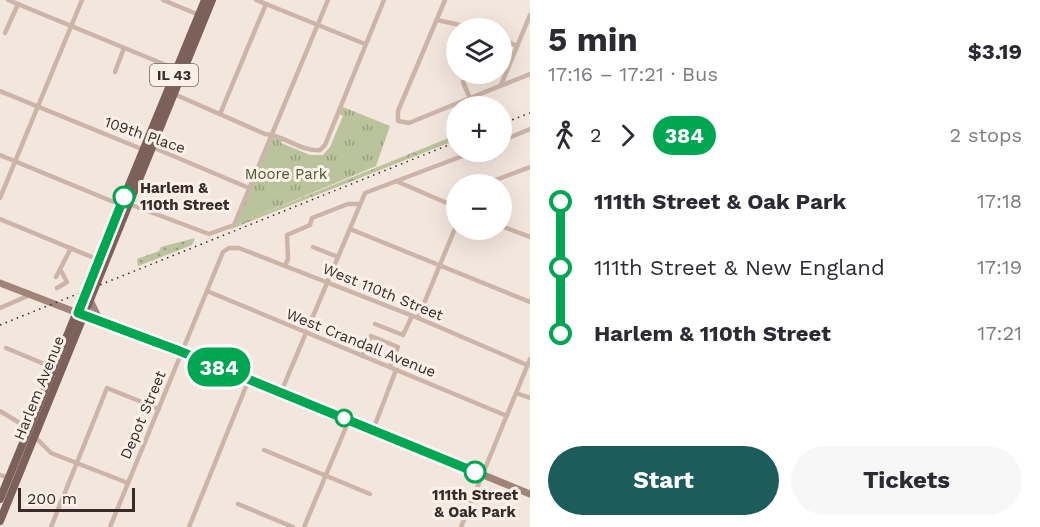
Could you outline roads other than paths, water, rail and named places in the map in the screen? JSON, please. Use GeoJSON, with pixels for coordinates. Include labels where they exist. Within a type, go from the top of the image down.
{"type":"FeatureCollection","features":[{"type":"Feature","properties":{"kind":"main road","name":"Harlem Avenue"},"geometry":{"type":"LineString","coordinates":[[0,521],[31,433],[80,314],[99,260],[174,94],[180,70],[205,0]]}},
{"type":"Feature","properties":{"kind":"main road","name":"Harlem Avenue"},"geometry":{"type":"LineString","coordinates":[[80,314],[90,300],[143,150],[213,0]]}},
{"type":"Feature","properties":{"kind":"main road"},"geometry":{"type":"LineString","coordinates":[[0,283],[182,352],[530,494]]}},
{"type":"Feature","properties":{"kind":"main road"},"geometry":{"type":"LineString","coordinates":[[90,300],[100,321]]}},
{"type":"Feature","properties":{"kind":"main road","name":"Harlem Avenue"},"geometry":{"type":"LineString","coordinates":[[0,499],[31,433]]}},
{"type":"Feature","properties":{"kind":"street"},"geometry":{"type":"LineString","coordinates":[[8,0],[180,70]]}},
{"type":"Feature","properties":{"kind":"street"},"geometry":{"type":"LineString","coordinates":[[0,198],[82,0]]}},
{"type":"Feature","properties":{"kind":"street"},"geometry":{"type":"LineString","coordinates":[[163,0],[199,15]]}},
{"type":"Feature","properties":{"kind":"street"},"geometry":{"type":"LineString","coordinates":[[256,0],[366,44]]}},
{"type":"Feature","properties":{"kind":"street"},"geometry":{"type":"LineString","coordinates":[[0,155],[209,234],[234,225],[328,0]]}},
{"type":"Feature","properties":{"kind":"street"},"geometry":{"type":"LineString","coordinates":[[174,94],[310,150],[320,150],[325,144],[384,0]]}},
{"type":"Feature","properties":{"kind":"street"},"geometry":{"type":"LineString","coordinates":[[445,0],[398,111],[398,121],[409,123],[446,108]]}},
{"type":"Feature","properties":{"kind":"street"},"geometry":{"type":"LineString","coordinates":[[5,33],[18,4]]}},
{"type":"Feature","properties":{"kind":"street"},"geometry":{"type":"LineString","coordinates":[[220,114],[266,4]]}},
{"type":"Feature","properties":{"kind":"street"},"geometry":{"type":"LineString","coordinates":[[501,86],[530,15]]}},
{"type":"Feature","properties":{"kind":"street"},"geometry":{"type":"LineString","coordinates":[[437,20],[446,22]]}},
{"type":"Feature","properties":{"kind":"street"},"geometry":{"type":"LineString","coordinates":[[512,44],[518,46]]}},
{"type":"Feature","properties":{"kind":"street"},"geometry":{"type":"LineString","coordinates":[[114,72],[124,48]]}},
{"type":"Feature","properties":{"kind":"street"},"geometry":{"type":"LineString","coordinates":[[475,96],[530,74]]}},
{"type":"Feature","properties":{"kind":"street","name":"109th Place"},"geometry":{"type":"LineString","coordinates":[[0,91],[143,150],[152,147],[249,188]]}},
{"type":"Feature","properties":{"kind":"street"},"geometry":{"type":"LineString","coordinates":[[512,136],[530,129]]}},
{"type":"Feature","properties":{"kind":"street"},"geometry":{"type":"LineString","coordinates":[[281,392],[365,193],[446,162]]}},
{"type":"Feature","properties":{"kind":"street"},"geometry":{"type":"LineString","coordinates":[[511,174],[530,167]]}},
{"type":"Feature","properties":{"kind":"street"},"geometry":{"type":"LineString","coordinates":[[396,181],[446,203]]}},
{"type":"Feature","properties":{"kind":"street"},"geometry":{"type":"LineString","coordinates":[[283,266],[288,259],[287,235],[310,225],[312,218],[348,204],[360,204]]}},
{"type":"Feature","properties":{"kind":"street"},"geometry":{"type":"LineString","coordinates":[[0,219],[99,260]]}},
{"type":"Feature","properties":{"kind":"street"},"geometry":{"type":"LineString","coordinates":[[350,229],[530,302]]}},
{"type":"Feature","properties":{"kind":"street"},"geometry":{"type":"LineString","coordinates":[[512,230],[530,237]]}},
{"type":"Feature","properties":{"kind":"street"},"geometry":{"type":"LineString","coordinates":[[418,318],[450,240]]}},
{"type":"Feature","properties":{"kind":"street"},"geometry":{"type":"LineString","coordinates":[[313,247],[338,257]]}},
{"type":"Feature","properties":{"kind":"street"},"geometry":{"type":"LineString","coordinates":[[56,277],[71,248]]}},
{"type":"Feature","properties":{"kind":"street","name":"West 110th Street"},"geometry":{"type":"LineString","coordinates":[[229,248],[239,248],[418,318],[528,365]]}},
{"type":"Feature","properties":{"kind":"street","name":"Depot Street"},"geometry":{"type":"LineString","coordinates":[[110,527],[223,252],[229,248]]}},
{"type":"Feature","properties":{"kind":"street"},"geometry":{"type":"LineString","coordinates":[[57,288],[67,282],[60,269]]}},
{"type":"Feature","properties":{"kind":"street","name":"West Crandall Avenue"},"geometry":{"type":"LineString","coordinates":[[207,291],[507,416]]}},
{"type":"Feature","properties":{"kind":"street"},"geometry":{"type":"LineString","coordinates":[[0,308],[30,295]]}},
{"type":"Feature","properties":{"kind":"street"},"geometry":{"type":"LineString","coordinates":[[375,324],[403,336],[412,316]]}},
{"type":"Feature","properties":{"kind":"street"},"geometry":{"type":"LineString","coordinates":[[362,356],[371,336],[398,347],[390,368]]}},
{"type":"Feature","properties":{"kind":"street"},"geometry":{"type":"LineString","coordinates":[[6,348],[57,370]]}},
{"type":"Feature","properties":{"kind":"street"},"geometry":{"type":"LineString","coordinates":[[461,527],[530,359]]}},
{"type":"Feature","properties":{"kind":"street"},"geometry":{"type":"LineString","coordinates":[[373,430],[396,370]]}},
{"type":"Feature","properties":{"kind":"street"},"geometry":{"type":"LineString","coordinates":[[189,527],[249,380]]}},
{"type":"Feature","properties":{"kind":"street"},"geometry":{"type":"LineString","coordinates":[[51,527],[107,388],[159,409]]}},
{"type":"Feature","properties":{"kind":"street"},"geometry":{"type":"LineString","coordinates":[[516,393],[530,398]]}},
{"type":"Feature","properties":{"kind":"street"},"geometry":{"type":"LineString","coordinates":[[0,411],[31,433],[51,453],[128,483]]}},
{"type":"Feature","properties":{"kind":"street"},"geometry":{"type":"LineString","coordinates":[[304,527],[349,420]]}},
{"type":"Feature","properties":{"kind":"street"},"geometry":{"type":"LineString","coordinates":[[264,450],[370,494]]}},
{"type":"Feature","properties":{"kind":"street"},"geometry":{"type":"LineString","coordinates":[[0,475],[9,478]]}},
{"type":"Feature","properties":{"kind":"street"},"geometry":{"type":"LineString","coordinates":[[238,504],[293,527]]}},
{"type":"Feature","properties":{"kind":"railway"},"geometry":{"type":"LineString","coordinates":[[512,120],[530,113]]}},
{"type":"Feature","properties":{"kind":"railway"},"geometry":{"type":"LineString","coordinates":[[0,325],[446,146]]}},
{"type":"Feature","properties":{"kind":"place","name":"Harlem & 110th Street"},"geometry":{"type":"Point","coordinates":[124,197]}},
{"type":"Feature","properties":{"kind":"place","name":"111th Street & Oak Park"},"geometry":{"type":"Point","coordinates":[475,472]}},
{"type":"Feature","properties":{"kind":"park label","name":"Moore Park"},"geometry":{"type":"Point","coordinates":[286,174]}}]}
